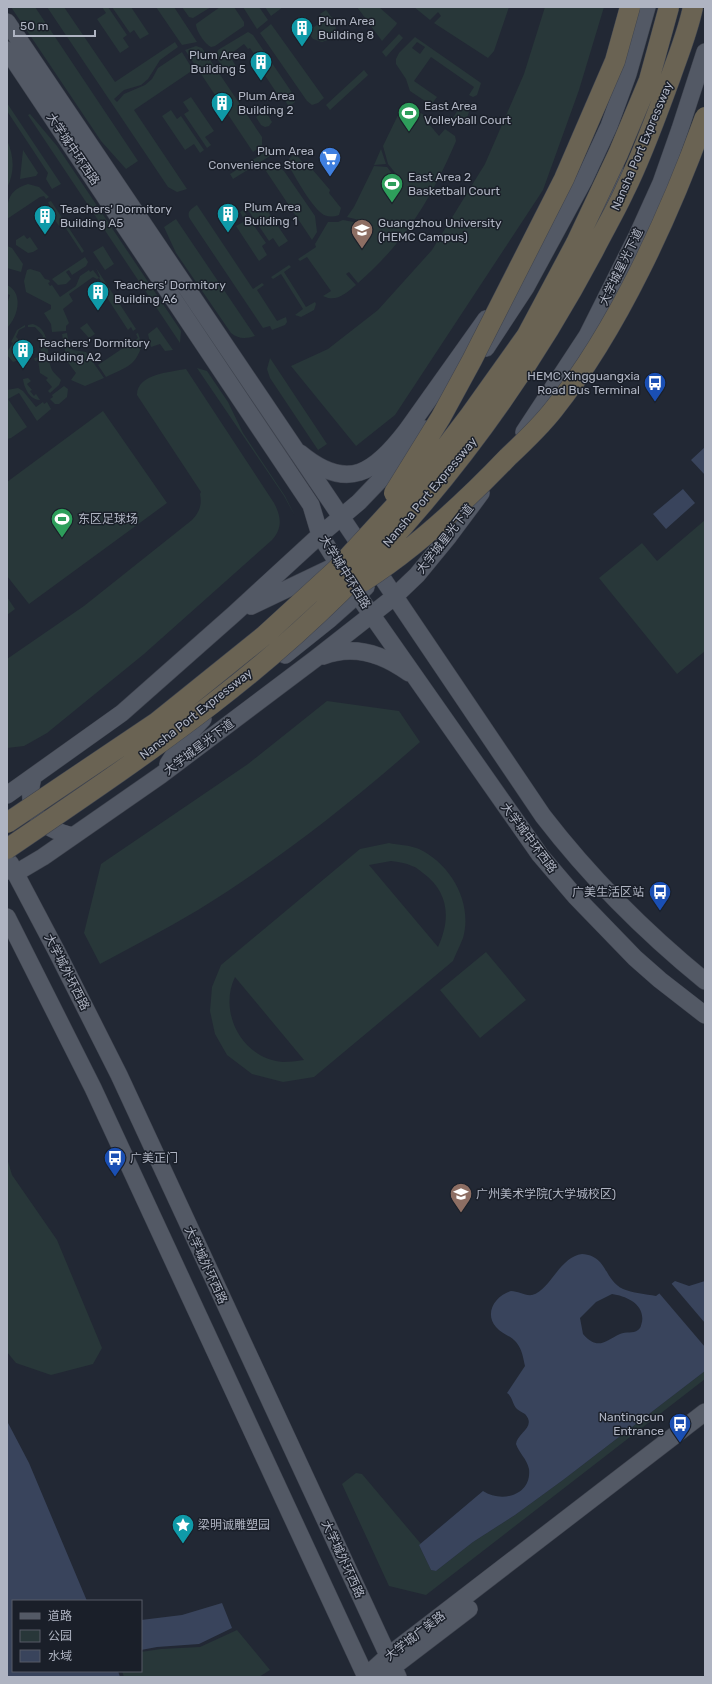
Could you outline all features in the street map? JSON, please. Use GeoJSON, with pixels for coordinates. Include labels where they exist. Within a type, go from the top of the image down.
{"type":"FeatureCollection","features":[{"type":"Feature","properties":{"kind":"highway"},"geometry":{"type":"LineString","coordinates":[[372,530],[445,411],[564,179],[615,61],[630,7]]}},
{"type":"Feature","properties":{"kind":"highway","name":"Nansha Port Expressway"},"geometry":{"type":"LineString","coordinates":[[7,823],[157,722],[266,635],[336,570],[429,469],[470,415],[527,335],[576,243],[618,154],[649,80],[669,7]]}},
{"type":"Feature","properties":{"kind":"highway","name":"Nansha Port Expressway"},"geometry":{"type":"LineString","coordinates":[[7,850],[151,750],[215,703],[329,604],[366,567],[433,494],[508,394],[552,326],[626,190],[662,101],[688,28],[693,7]]}},
{"type":"Feature","properties":{"kind":"highway"},"geometry":{"type":"LineString","coordinates":[[329,604],[385,567],[419,541],[481,485],[532,434],[554,409],[598,345],[632,283],[672,200],[705,117]]}},
{"type":"Feature","properties":{"kind":"main road"},"geometry":{"type":"LineString","coordinates":[[7,795],[122,712],[341,518],[372,489],[401,458],[458,386],[507,318],[584,180],[613,115],[628,74],[647,7]]}},
{"type":"Feature","properties":{"kind":"main road","name":"大学城中环西路"},"geometry":{"type":"LineString","coordinates":[[7,22],[522,786],[567,847],[625,909],[705,981]]}},
{"type":"Feature","properties":{"kind":"main road","name":"大学城中环西路"},"geometry":{"type":"LineString","coordinates":[[7,50],[311,505],[320,535],[338,565],[522,831],[561,881],[635,958],[660,980],[705,1014]]}},
{"type":"Feature","properties":{"kind":"main road","name":"大学城星光下道"},"geometry":{"type":"LineString","coordinates":[[11,872],[73,836],[161,775],[315,659],[394,597],[417,575],[449,536],[541,409],[587,336],[661,183],[705,52]]}},
{"type":"Feature","properties":{"kind":"main road"},"geometry":{"type":"LineString","coordinates":[[234,614],[285,588],[338,565],[397,513],[442,465],[497,394],[556,309],[594,235],[614,187],[615,151],[613,115]]}},
{"type":"Feature","properties":{"kind":"main road"},"geometry":{"type":"LineString","coordinates":[[293,447],[308,460],[330,471],[340,474],[359,473],[375,466],[396,444],[481,325],[519,278],[548,246]]}},
{"type":"Feature","properties":{"kind":"main road"},"geometry":{"type":"LineString","coordinates":[[161,775],[185,738],[203,718],[296,646],[358,594],[507,456]]}},
{"type":"Feature","properties":{"kind":"main road"},"geometry":{"type":"LineString","coordinates":[[315,659],[336,652],[365,652],[388,659],[418,680]]}},
{"type":"Feature","properties":{"kind":"main road"},"geometry":{"type":"LineString","coordinates":[[33,777],[30,793],[31,801],[37,815],[50,828],[60,833],[73,836]]}},
{"type":"Feature","properties":{"kind":"main road","name":"大学城外环西路"},"geometry":{"type":"LineString","coordinates":[[7,857],[11,872],[118,1075],[375,1628],[396,1669]]}},
{"type":"Feature","properties":{"kind":"main road"},"geometry":{"type":"LineString","coordinates":[[7,917],[93,1088],[366,1676]]}},
{"type":"Feature","properties":{"kind":"main road","name":"大学城广美路"},"geometry":{"type":"LineString","coordinates":[[366,1676],[396,1669],[416,1642],[705,1412]]}},
{"type":"Feature","properties":{"kind":"main road","name":"大学城广美路"},"geometry":{"type":"LineString","coordinates":[[416,1642],[705,1427]]}},
{"type":"Feature","properties":{"kind":"main road"},"geometry":{"type":"LineString","coordinates":[[375,1628],[392,1639],[416,1642]]}},
{"type":"Feature","properties":{"kind":"green space"},"geometry":{"type":"Polygon","coordinates":[[[11,7],[35,7],[138,161],[126,169],[101,141],[11,7]]]}},
{"type":"Feature","properties":{"kind":"green space"},"geometry":{"type":"Polygon","coordinates":[[[47,7],[64,7],[115,82],[175,42],[178,47],[160,60],[148,79],[141,85],[124,90],[114,99],[117,102],[124,94],[145,85],[152,79],[158,68],[182,52],[193,70],[134,110],[187,189],[177,192],[168,187],[47,7]]]}},
{"type":"Feature","properties":{"kind":"green space"},"geometry":{"type":"Polygon","coordinates":[[[102,7],[108,7],[127,35],[123,38],[129,47],[120,53],[97,19],[106,13],[102,7]]]}},
{"type":"Feature","properties":{"kind":"green space"},"geometry":{"type":"Polygon","coordinates":[[[112,7],[131,7],[149,34],[140,39],[134,30],[130,33],[112,7]]]}},
{"type":"Feature","properties":{"kind":"green space"},"geometry":{"type":"Polygon","coordinates":[[[156,7],[174,7],[197,42],[182,45],[156,7]]]}},
{"type":"Feature","properties":{"kind":"green space"},"geometry":{"type":"Polygon","coordinates":[[[182,7],[211,7],[193,18],[189,17],[182,7]]]}},
{"type":"Feature","properties":{"kind":"green space"},"geometry":{"type":"Polygon","coordinates":[[[220,7],[234,7],[244,22],[244,26],[215,46],[211,47],[201,37],[196,24],[220,7]]]}},
{"type":"Feature","properties":{"kind":"green space"},"geometry":{"type":"Polygon","coordinates":[[[243,7],[259,7],[268,20],[257,29],[243,7]]]}},
{"type":"Feature","properties":{"kind":"green space"},"geometry":{"type":"Polygon","coordinates":[[[265,7],[283,7],[271,16],[265,7]]]}},
{"type":"Feature","properties":{"kind":"green space"},"geometry":{"type":"Polygon","coordinates":[[[357,7],[379,7],[397,23],[382,41],[357,7]]]}},
{"type":"Feature","properties":{"kind":"green space"},"geometry":{"type":"Polygon","coordinates":[[[414,7],[509,7],[494,51],[488,58],[434,23],[441,16],[438,12],[430,20],[414,7]]]}},
{"type":"Feature","properties":{"kind":"green space"},"geometry":{"type":"Polygon","coordinates":[[[545,7],[604,7],[579,90],[543,190],[395,415],[356,446],[291,366],[328,349],[378,310],[432,250],[485,164],[524,74],[545,7]]]}},
{"type":"Feature","properties":{"kind":"green space"},"geometry":{"type":"Polygon","coordinates":[[[326,10],[335,23],[336,30],[333,38],[322,42],[313,39],[303,26],[309,22],[314,27],[324,20],[320,14],[326,10]]]}},
{"type":"Feature","properties":{"kind":"green space"},"geometry":{"type":"Polygon","coordinates":[[[271,24],[324,98],[318,103],[312,105],[307,101],[260,33],[271,24]]]}},
{"type":"Feature","properties":{"kind":"green space"},"geometry":{"type":"Polygon","coordinates":[[[248,32],[253,35],[295,97],[295,102],[289,107],[281,94],[278,95],[256,62],[258,60],[250,48],[248,49],[244,44],[229,55],[236,66],[226,72],[216,57],[218,50],[248,32]]]}},
{"type":"Feature","properties":{"kind":"green space"},"geometry":{"type":"Polygon","coordinates":[[[399,34],[403,38],[386,57],[382,52],[399,34]]]}},
{"type":"Feature","properties":{"kind":"green space"},"geometry":{"type":"Polygon","coordinates":[[[415,37],[481,83],[477,95],[473,97],[469,95],[474,87],[431,57],[414,81],[437,97],[431,105],[410,91],[406,79],[396,64],[396,59],[399,53],[415,37]],[[417,42],[412,48],[420,54],[425,47],[417,42]]]}},
{"type":"Feature","properties":{"kind":"green space"},"geometry":{"type":"Polygon","coordinates":[[[196,46],[202,48],[262,137],[262,146],[253,152],[185,50],[196,46]]]}},
{"type":"Feature","properties":{"kind":"green space"},"geometry":{"type":"Polygon","coordinates":[[[364,70],[368,75],[330,110],[326,105],[364,70]]]}},
{"type":"Feature","properties":{"kind":"green space"},"geometry":{"type":"Polygon","coordinates":[[[191,97],[214,131],[205,137],[211,145],[207,148],[184,114],[189,111],[183,102],[191,97]]]}},
{"type":"Feature","properties":{"kind":"green space"},"geometry":{"type":"Polygon","coordinates":[[[7,103],[61,184],[52,189],[46,179],[48,173],[7,111],[7,103]]]}},
{"type":"Feature","properties":{"kind":"green space"},"geometry":{"type":"Polygon","coordinates":[[[462,104],[469,112],[466,121],[460,124],[452,119],[462,104]]]}},
{"type":"Feature","properties":{"kind":"green space"},"geometry":{"type":"Polygon","coordinates":[[[407,107],[413,108],[424,115],[423,117],[439,136],[445,129],[455,136],[456,141],[447,162],[416,218],[390,251],[358,283],[349,272],[346,274],[356,285],[345,294],[337,298],[328,298],[323,296],[331,291],[307,257],[300,261],[298,259],[316,247],[315,244],[328,222],[338,222],[343,220],[364,224],[367,222],[347,217],[354,207],[374,166],[387,167],[395,177],[397,175],[388,164],[383,146],[399,113],[407,107]]]}},
{"type":"Feature","properties":{"kind":"green space"},"geometry":{"type":"Polygon","coordinates":[[[171,110],[177,119],[181,116],[204,150],[200,153],[194,144],[185,150],[162,116],[171,110]]]}},
{"type":"Feature","properties":{"kind":"green space"},"geometry":{"type":"Polygon","coordinates":[[[265,110],[272,122],[269,126],[265,127],[261,125],[256,117],[265,110]]]}},
{"type":"Feature","properties":{"kind":"green space"},"geometry":{"type":"Polygon","coordinates":[[[30,114],[57,146],[181,331],[180,343],[28,115],[30,114]]]}},
{"type":"Feature","properties":{"kind":"green space"},"geometry":{"type":"Polygon","coordinates":[[[7,140],[13,164],[10,182],[7,188],[7,140]]]}},
{"type":"Feature","properties":{"kind":"green space"},"geometry":{"type":"Polygon","coordinates":[[[270,149],[273,154],[233,179],[230,174],[270,149]]]}},
{"type":"Feature","properties":{"kind":"green space"},"geometry":{"type":"Polygon","coordinates":[[[381,149],[386,164],[374,165],[381,149]]]}},
{"type":"Feature","properties":{"kind":"green space"},"geometry":{"type":"Polygon","coordinates":[[[23,150],[38,173],[36,176],[20,179],[23,150]]]}},
{"type":"Feature","properties":{"kind":"green space"},"geometry":{"type":"Polygon","coordinates":[[[295,153],[304,164],[306,162],[330,190],[329,193],[341,208],[339,215],[324,215],[310,200],[289,166],[289,159],[295,153]]]}},
{"type":"Feature","properties":{"kind":"green space"},"geometry":{"type":"Polygon","coordinates":[[[274,164],[284,171],[315,216],[317,232],[312,240],[264,168],[274,164]]]}},
{"type":"Feature","properties":{"kind":"green space"},"geometry":{"type":"Polygon","coordinates":[[[28,184],[39,187],[49,197],[46,199],[44,196],[40,197],[7,219],[7,207],[10,197],[16,189],[28,184]]]}},
{"type":"Feature","properties":{"kind":"green space"},"geometry":{"type":"Polygon","coordinates":[[[51,201],[84,251],[82,253],[63,224],[59,226],[47,208],[50,206],[48,202],[51,201]]]}},
{"type":"Feature","properties":{"kind":"green space"},"geometry":{"type":"Polygon","coordinates":[[[197,205],[253,289],[262,283],[264,285],[257,290],[277,321],[286,317],[287,322],[285,325],[272,330],[270,326],[263,328],[190,219],[189,213],[191,209],[197,205]]]}},
{"type":"Feature","properties":{"kind":"green space"},"geometry":{"type":"Polygon","coordinates":[[[251,205],[256,213],[265,207],[288,241],[279,247],[273,238],[269,241],[246,207],[251,205]]]}},
{"type":"Feature","properties":{"kind":"green space"},"geometry":{"type":"Polygon","coordinates":[[[243,210],[266,243],[262,246],[267,255],[259,261],[236,226],[245,221],[240,212],[243,210]]]}},
{"type":"Feature","properties":{"kind":"green space"},"geometry":{"type":"Polygon","coordinates":[[[176,219],[255,336],[242,338],[231,333],[176,253],[164,227],[176,219]]]}},
{"type":"Feature","properties":{"kind":"green space"},"geometry":{"type":"Polygon","coordinates":[[[24,235],[27,239],[30,237],[38,249],[28,253],[16,245],[16,240],[24,235]]]}},
{"type":"Feature","properties":{"kind":"green space"},"geometry":{"type":"Polygon","coordinates":[[[7,246],[12,248],[23,264],[21,272],[7,268],[7,246]]]}},
{"type":"Feature","properties":{"kind":"green space"},"geometry":{"type":"Polygon","coordinates":[[[103,246],[114,264],[105,270],[93,252],[103,246]]]}},
{"type":"Feature","properties":{"kind":"green space"},"geometry":{"type":"Polygon","coordinates":[[[85,257],[88,262],[86,266],[72,275],[69,270],[66,272],[71,279],[66,284],[58,285],[52,279],[85,257]]]}},
{"type":"Feature","properties":{"kind":"green space"},"geometry":{"type":"Polygon","coordinates":[[[289,265],[291,267],[284,272],[306,307],[315,302],[316,304],[314,310],[301,317],[295,315],[303,309],[281,274],[273,279],[271,277],[289,265]]]}},
{"type":"Feature","properties":{"kind":"green space"},"geometry":{"type":"Polygon","coordinates":[[[96,268],[136,329],[133,331],[131,327],[128,330],[104,293],[107,290],[99,278],[100,277],[96,268]]]}},
{"type":"Feature","properties":{"kind":"green space"},"geometry":{"type":"Polygon","coordinates":[[[30,269],[40,272],[45,279],[49,280],[50,282],[48,283],[50,286],[52,285],[60,297],[76,286],[80,276],[89,270],[90,272],[93,270],[99,278],[97,279],[93,277],[69,294],[73,301],[63,309],[69,323],[66,326],[66,331],[52,332],[51,324],[44,313],[51,309],[51,305],[26,292],[24,281],[27,270],[30,269]]]}},
{"type":"Feature","properties":{"kind":"green space"},"geometry":{"type":"Polygon","coordinates":[[[7,285],[16,294],[18,305],[14,318],[7,328],[7,304],[10,295],[7,294],[7,285]]]}},
{"type":"Feature","properties":{"kind":"green space"},"geometry":{"type":"Polygon","coordinates":[[[87,323],[95,334],[89,338],[80,328],[87,323]]]}},
{"type":"Feature","properties":{"kind":"green space"},"geometry":{"type":"Polygon","coordinates":[[[33,324],[39,327],[46,338],[52,370],[61,380],[59,385],[50,393],[48,391],[52,387],[46,380],[48,378],[40,373],[38,360],[35,361],[34,358],[39,357],[39,354],[41,353],[40,344],[43,336],[35,327],[28,327],[28,325],[33,324]]]}},
{"type":"Feature","properties":{"kind":"green space"},"geometry":{"type":"Polygon","coordinates":[[[25,325],[25,327],[19,330],[16,337],[18,339],[19,353],[21,353],[23,363],[20,363],[19,360],[13,362],[7,355],[7,352],[13,343],[11,342],[17,330],[25,325]]]}},
{"type":"Feature","properties":{"kind":"green space"},"geometry":{"type":"Polygon","coordinates":[[[157,327],[173,350],[165,351],[160,344],[151,347],[148,334],[157,327]]]}},
{"type":"Feature","properties":{"kind":"green space"},"geometry":{"type":"Polygon","coordinates":[[[67,333],[69,347],[73,350],[86,352],[104,378],[85,386],[71,380],[76,373],[67,361],[62,334],[67,333]]]}},
{"type":"Feature","properties":{"kind":"green space"},"geometry":{"type":"Polygon","coordinates":[[[138,333],[142,345],[136,358],[129,366],[106,377],[98,365],[138,338],[136,334],[138,333]]]}},
{"type":"Feature","properties":{"kind":"green space"},"geometry":{"type":"Polygon","coordinates":[[[270,358],[327,444],[318,450],[270,378],[267,369],[270,358]]]}},
{"type":"Feature","properties":{"kind":"green space"},"geometry":{"type":"Polygon","coordinates":[[[197,368],[207,371],[228,402],[243,433],[285,496],[295,516],[284,496],[197,368]]]}},
{"type":"Feature","properties":{"kind":"green space"},"geometry":{"type":"Polygon","coordinates":[[[186,369],[274,503],[280,522],[278,531],[272,540],[144,654],[47,733],[24,746],[7,748],[7,659],[84,606],[192,520],[199,511],[201,492],[137,395],[138,388],[142,382],[148,378],[163,373],[186,369]]]}},
{"type":"Feature","properties":{"kind":"green space"},"geometry":{"type":"Polygon","coordinates":[[[28,378],[31,381],[27,384],[32,390],[30,391],[34,396],[36,394],[40,400],[30,396],[26,390],[23,379],[28,378]]]}},
{"type":"Feature","properties":{"kind":"green space"},"geometry":{"type":"Polygon","coordinates":[[[64,386],[68,389],[67,397],[59,404],[55,404],[50,399],[53,397],[52,395],[64,386]]]}},
{"type":"Feature","properties":{"kind":"green space"},"geometry":{"type":"Polygon","coordinates":[[[18,388],[23,391],[36,407],[43,402],[44,404],[47,402],[51,409],[37,421],[19,393],[8,399],[27,427],[11,438],[7,439],[7,390],[18,388]]]}},
{"type":"Feature","properties":{"kind":"green space","name":"东区足球场"},"geometry":{"type":"Polygon","coordinates":[[[103,411],[167,503],[29,604],[7,576],[7,482],[103,411]]]}},
{"type":"Feature","properties":{"kind":"green space"},"geometry":{"type":"Polygon","coordinates":[[[705,520],[705,651],[677,674],[599,578],[642,543],[657,561],[705,520]]]}},
{"type":"Feature","properties":{"kind":"green space"},"geometry":{"type":"Polygon","coordinates":[[[7,597],[15,609],[7,615],[7,597]]]}},
{"type":"Feature","properties":{"kind":"green space"},"geometry":{"type":"Polygon","coordinates":[[[327,701],[399,711],[420,742],[367,788],[285,852],[198,910],[100,964],[84,933],[101,864],[248,764],[327,701]]]}},
{"type":"Feature","properties":{"kind":"green space"},"geometry":{"type":"Polygon","coordinates":[[[389,843],[408,846],[419,849],[441,864],[457,886],[465,911],[463,938],[453,961],[314,1077],[283,1082],[252,1074],[227,1055],[215,1034],[210,1011],[212,987],[221,965],[360,849],[389,843]],[[391,861],[369,865],[438,947],[445,926],[446,916],[443,897],[432,880],[416,868],[405,863],[391,861]],[[235,977],[230,991],[230,1005],[232,1018],[237,1032],[245,1043],[268,1059],[283,1062],[304,1060],[235,977]]]}},
{"type":"Feature","properties":{"kind":"green space"},"geometry":{"type":"Polygon","coordinates":[[[486,952],[526,1000],[480,1038],[440,990],[486,952]]]}},
{"type":"Feature","properties":{"kind":"green space"},"geometry":{"type":"Polygon","coordinates":[[[7,1158],[12,1175],[57,1240],[102,1348],[93,1364],[51,1375],[16,1363],[7,1352],[7,1158]]]}},
{"type":"Feature","properties":{"kind":"green space"},"geometry":{"type":"Polygon","coordinates":[[[705,1371],[705,1379],[426,1595],[389,1586],[342,1484],[356,1473],[362,1474],[421,1544],[419,1545],[431,1570],[436,1571],[473,1542],[515,1515],[563,1480],[705,1371]]]}},
{"type":"Feature","properties":{"kind":"green space"},"geometry":{"type":"Polygon","coordinates":[[[237,1630],[270,1670],[259,1677],[124,1677],[122,1672],[142,1672],[142,1652],[161,1649],[200,1647],[237,1630]]]}},
{"type":"Feature","properties":{"kind":"water"},"geometry":{"type":"Polygon","coordinates":[[[705,447],[705,475],[691,460],[705,447]]]}},
{"type":"Feature","properties":{"kind":"water"},"geometry":{"type":"Polygon","coordinates":[[[683,489],[695,503],[666,529],[653,514],[683,489]]]}},
{"type":"Feature","properties":{"kind":"water"},"geometry":{"type":"Polygon","coordinates":[[[582,1254],[597,1259],[617,1285],[623,1289],[635,1292],[656,1296],[675,1281],[689,1286],[705,1281],[705,1371],[515,1515],[473,1542],[436,1571],[431,1570],[419,1545],[483,1491],[490,1495],[514,1495],[526,1486],[529,1478],[528,1465],[516,1444],[517,1440],[528,1426],[528,1419],[525,1414],[515,1407],[507,1393],[525,1366],[520,1347],[514,1340],[498,1329],[493,1322],[491,1311],[493,1306],[500,1297],[511,1291],[529,1295],[538,1292],[567,1261],[574,1256],[582,1254]],[[612,1294],[596,1302],[580,1318],[583,1334],[593,1342],[606,1342],[622,1333],[636,1331],[639,1329],[642,1322],[641,1310],[638,1306],[628,1299],[612,1294]]]}},
{"type":"Feature","properties":{"kind":"water"},"geometry":{"type":"Polygon","coordinates":[[[7,1421],[29,1463],[87,1600],[12,1600],[12,1672],[118,1672],[120,1677],[7,1677],[7,1421]]]}},
{"type":"Feature","properties":{"kind":"water"},"geometry":{"type":"Polygon","coordinates":[[[222,1603],[232,1628],[199,1644],[157,1647],[142,1650],[142,1620],[182,1615],[222,1603]]]}},
{"type":"Feature","properties":{"kind":"pier"},"geometry":{"type":"Polygon","coordinates":[[[671,1283],[705,1323],[705,1347],[659,1293],[671,1283]]]}},
{"type":"Feature","properties":{"kind":"place","name":"Plum Area Building 8"},"geometry":{"type":"Point","coordinates":[302,48]}},
{"type":"Feature","properties":{"kind":"place","name":"Plum Area Building 5"},"geometry":{"type":"Point","coordinates":[261,82]}},
{"type":"Feature","properties":{"kind":"place","name":"Plum Area Building 2"},"geometry":{"type":"Point","coordinates":[222,122]}},
{"type":"Feature","properties":{"kind":"place","name":"East Area Volleyball Court"},"geometry":{"type":"Point","coordinates":[409,132]}},
{"type":"Feature","properties":{"kind":"place","name":"Plum Area Convenience Store"},"geometry":{"type":"Point","coordinates":[330,178]}},
{"type":"Feature","properties":{"kind":"place","name":"East Area 2 Basketball Court"},"geometry":{"type":"Point","coordinates":[392,204]}},
{"type":"Feature","properties":{"kind":"place","name":"Plum Area Building 1"},"geometry":{"type":"Point","coordinates":[228,234]}},
{"type":"Feature","properties":{"kind":"place","name":"Teachers' Dormitory Building A5"},"geometry":{"type":"Point","coordinates":[45,236]}},
{"type":"Feature","properties":{"kind":"place","name":"Guangzhou University (HEMC Campus)"},"geometry":{"type":"Point","coordinates":[362,250]}},
{"type":"Feature","properties":{"kind":"place","name":"Teachers' Dormitory Building A6"},"geometry":{"type":"Point","coordinates":[98,312]}},
{"type":"Feature","properties":{"kind":"place","name":"Teachers' Dormitory Building A2"},"geometry":{"type":"Point","coordinates":[23,370]}},
{"type":"Feature","properties":{"kind":"place","name":"HEMC Xingguangxia Road Bus Terminal"},"geometry":{"type":"Point","coordinates":[655,402]}},
{"type":"Feature","properties":{"kind":"place","name":"东区足球场"},"geometry":{"type":"Point","coordinates":[62,538]}},
{"type":"Feature","properties":{"kind":"place","name":"广美生活区站"},"geometry":{"type":"Point","coordinates":[660,912]}},
{"type":"Feature","properties":{"kind":"place","name":"广美正门"},"geometry":{"type":"Point","coordinates":[115,1178]}},
{"type":"Feature","properties":{"kind":"place","name":"广州美术学院(大学城校区)"},"geometry":{"type":"Point","coordinates":[461,1214]}},
{"type":"Feature","properties":{"kind":"place","name":"Nantingcun Entrance"},"geometry":{"type":"Point","coordinates":[680,1444]}},
{"type":"Feature","properties":{"kind":"place","name":"梁明诚雕塑园"},"geometry":{"type":"Point","coordinates":[183,1544]}}]}
